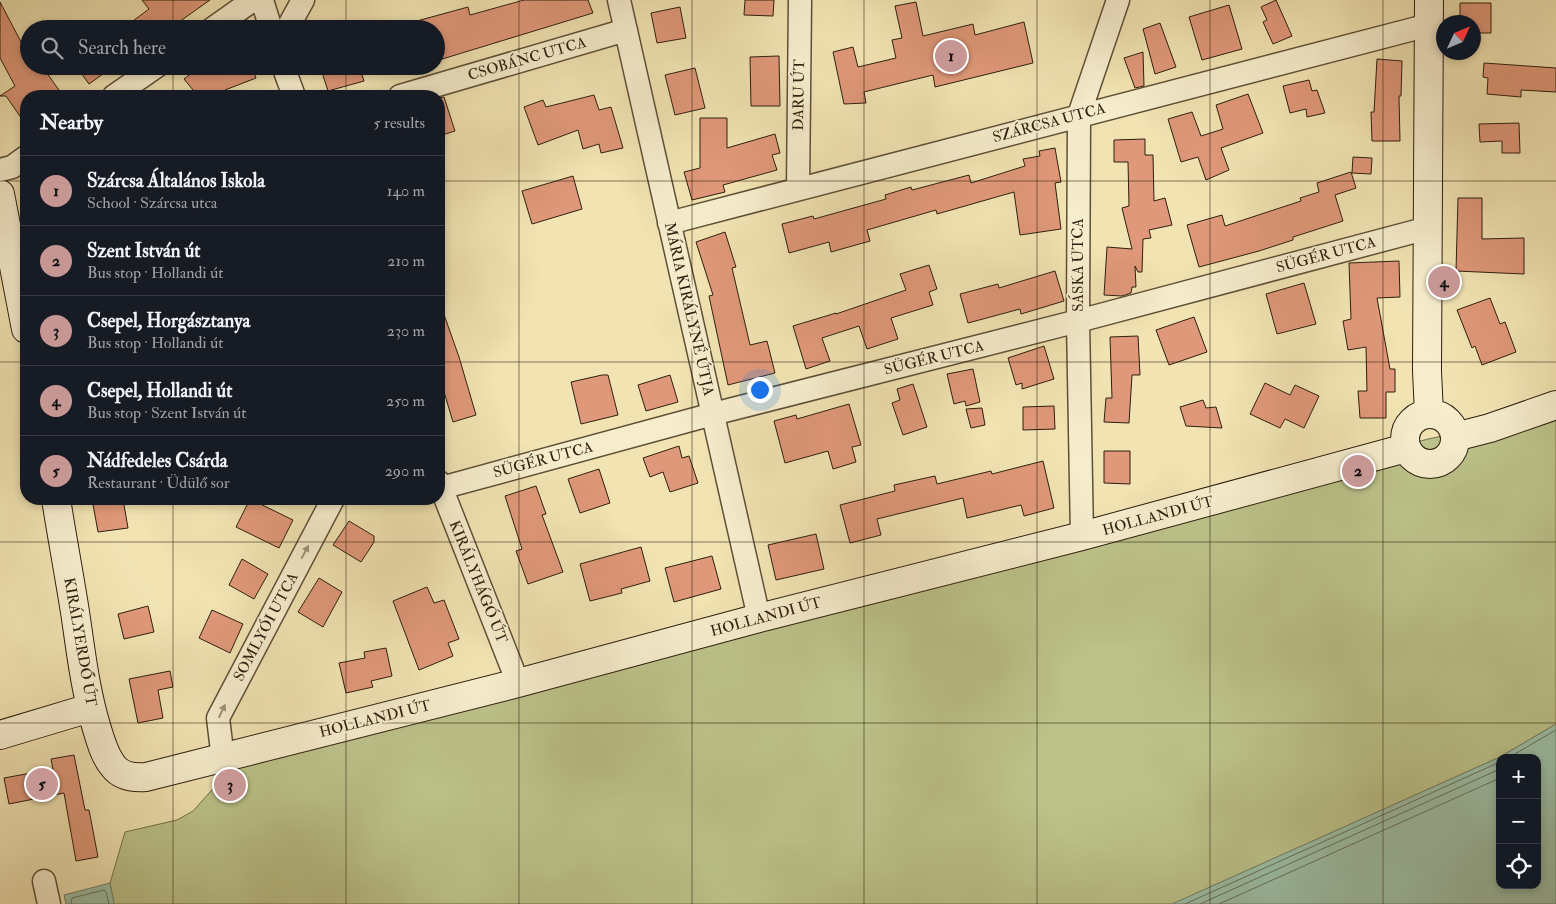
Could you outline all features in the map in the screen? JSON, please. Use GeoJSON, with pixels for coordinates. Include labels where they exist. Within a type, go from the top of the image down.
{"type":"FeatureCollection","features":[{"type":"Feature","properties":{"kind":"street"},"geometry":{"type":"LineString","coordinates":[[225,20],[253,0]]}},
{"type":"Feature","properties":{"kind":"street"},"geometry":{"type":"LineString","coordinates":[[262,0],[268,20]]}},
{"type":"Feature","properties":{"kind":"street"},"geometry":{"type":"LineString","coordinates":[[292,20],[303,0]]}},
{"type":"Feature","properties":{"kind":"street","name":"MÁRIA KIRÁLYNÉ ÚTJA"},"geometry":{"type":"LineString","coordinates":[[619,0],[759,618]]}},
{"type":"Feature","properties":{"kind":"street","name":"DARU ÚT"},"geometry":{"type":"LineString","coordinates":[[798,189],[800,0]]}},
{"type":"Feature","properties":{"kind":"street","name":"SÁSKA UTCA"},"geometry":{"type":"LineString","coordinates":[[1082,536],[1078,321],[1079,115],[1118,0]]}},
{"type":"Feature","properties":{"kind":"street"},"geometry":{"type":"LineString","coordinates":[[1429,13],[1427,371],[1429,414]]}},
{"type":"Feature","properties":{"kind":"street","name":"SZÁRCSA UTCA"},"geometry":{"type":"LineString","coordinates":[[669,223],[1079,115],[1429,13]]}},
{"type":"Feature","properties":{"kind":"street","name":"CSOBÁNC UTCA"},"geometry":{"type":"LineString","coordinates":[[421,90],[626,30]]}},
{"type":"Feature","properties":{"kind":"street"},"geometry":{"type":"LineString","coordinates":[[123,90],[145,75]]}},
{"type":"Feature","properties":{"kind":"street"},"geometry":{"type":"LineString","coordinates":[[286,75],[292,90]]}},
{"type":"Feature","properties":{"kind":"street"},"geometry":{"type":"LineString","coordinates":[[0,170],[12,167],[20,161]]}},
{"type":"Feature","properties":{"kind":"street"},"geometry":{"type":"LineString","coordinates":[[0,194],[20,298]]}},
{"type":"Feature","properties":{"kind":"street","name":"SÜGÉR UTCA"},"geometry":{"type":"LineString","coordinates":[[445,484],[1078,321],[1428,228]]}},
{"type":"Feature","properties":{"kind":"street"},"geometry":{"type":"LineString","coordinates":[[1455,437],[1490,428],[1556,405]]}},
{"type":"Feature","properties":{"kind":"street"},"geometry":{"type":"LineString","coordinates":[[1429,414],[1440,416],[1450,422],[1455,437],[1454,447],[1449,456],[1439,463],[1427,464],[1419,461],[1406,448],[1405,436],[1409,426],[1420,416],[1429,414]]}},
{"type":"Feature","properties":{"kind":"street","name":"HOLLANDI ÚT"},"geometry":{"type":"LineString","coordinates":[[125,775],[136,778],[146,777],[223,759],[518,683],[759,618],[1082,536],[1406,448]]}},
{"type":"Feature","properties":{"kind":"street","name":"KIRÁLYHÁGÓ ÚT"},"geometry":{"type":"LineString","coordinates":[[445,498],[518,683]]}},
{"type":"Feature","properties":{"kind":"street","name":"KIRÁLYERDŐ ÚT"},"geometry":{"type":"LineString","coordinates":[[57,505],[90,708],[105,753],[114,768],[125,775]]}},
{"type":"Feature","properties":{"kind":"street","name":"SOMLYÓI UTCA"},"geometry":{"type":"LineString","coordinates":[[223,759],[218,718],[330,505]]}},
{"type":"Feature","properties":{"kind":"street"},"geometry":{"type":"LineString","coordinates":[[0,735],[90,708]]}},
{"type":"Feature","properties":{"kind":"street"},"geometry":{"type":"LineString","coordinates":[[44,881],[50,904]]}},
{"type":"Feature","properties":{"kind":"shaded area"},"geometry":{"type":"Polygon","coordinates":[[[1556,410],[1556,724],[1505,754],[1496,754],[1496,759],[1173,904],[114,904],[110,883],[125,832],[177,820],[193,811],[245,753],[518,683],[1428,439],[1544,415],[1556,410]]]}},
{"type":"Feature","properties":{"kind":"water"},"geometry":{"type":"Polygon","coordinates":[[[1556,724],[1556,904],[1172,904],[1496,759],[1496,889],[1541,889],[1541,754],[1505,754],[1556,724]]]}},
{"type":"Feature","properties":{"kind":"water"},"geometry":{"type":"Polygon","coordinates":[[[110,883],[114,904],[66,904],[64,895],[110,883]]]}},
{"type":"Feature","properties":{"kind":"building"},"geometry":{"type":"Polygon","coordinates":[[[142,0],[210,0],[182,20],[134,20],[149,9],[142,0]]]}},
{"type":"Feature","properties":{"kind":"building"},"geometry":{"type":"Polygon","coordinates":[[[524,0],[588,0],[593,13],[445,58],[445,20],[421,20],[468,7],[470,15],[524,0]]]}},
{"type":"Feature","properties":{"kind":"building"},"geometry":{"type":"Polygon","coordinates":[[[745,0],[774,0],[773,16],[744,15],[745,0]]]}},
{"type":"Feature","properties":{"kind":"building"},"geometry":{"type":"Polygon","coordinates":[[[1276,0],[1292,36],[1273,44],[1263,22],[1267,20],[1261,7],[1276,0]]]}},
{"type":"Feature","properties":{"kind":"building"},"geometry":{"type":"Polygon","coordinates":[[[0,2],[20,40],[20,75],[48,75],[59,90],[20,90],[20,116],[6,96],[0,96],[15,86],[0,58],[0,2]]]}},
{"type":"Feature","properties":{"kind":"building"},"geometry":{"type":"Polygon","coordinates":[[[916,2],[923,36],[973,24],[975,35],[1024,22],[1033,63],[935,87],[933,75],[864,92],[866,103],[844,104],[833,52],[853,47],[858,67],[896,58],[892,40],[902,38],[895,6],[916,2]]]}},
{"type":"Feature","properties":{"kind":"building"},"geometry":{"type":"Polygon","coordinates":[[[1460,3],[1491,3],[1491,33],[1481,33],[1481,15],[1460,15],[1460,3]]]}},
{"type":"Feature","properties":{"kind":"building"},"geometry":{"type":"Polygon","coordinates":[[[1229,5],[1242,49],[1202,60],[1189,17],[1229,5]]]}},
{"type":"Feature","properties":{"kind":"building"},"geometry":{"type":"Polygon","coordinates":[[[680,7],[686,38],[657,43],[651,13],[680,7]]]}},
{"type":"Feature","properties":{"kind":"building"},"geometry":{"type":"Polygon","coordinates":[[[1160,23],[1176,67],[1155,74],[1143,29],[1160,23]]]}},
{"type":"Feature","properties":{"kind":"building"},"geometry":{"type":"Polygon","coordinates":[[[1143,52],[1144,86],[1135,88],[1124,58],[1143,52]]]}},
{"type":"Feature","properties":{"kind":"building"},"geometry":{"type":"Polygon","coordinates":[[[779,56],[780,106],[751,106],[750,57],[779,56]]]}},
{"type":"Feature","properties":{"kind":"building"},"geometry":{"type":"Polygon","coordinates":[[[1377,59],[1402,61],[1401,96],[1399,96],[1400,141],[1372,141],[1371,112],[1374,112],[1377,59]]]}},
{"type":"Feature","properties":{"kind":"building"},"geometry":{"type":"Polygon","coordinates":[[[1484,63],[1556,68],[1556,92],[1521,90],[1521,97],[1487,94],[1488,78],[1483,77],[1484,63]]]}},
{"type":"Feature","properties":{"kind":"building"},"geometry":{"type":"Polygon","coordinates":[[[695,68],[705,108],[675,115],[665,75],[695,68]]]}},
{"type":"Feature","properties":{"kind":"building"},"geometry":{"type":"Polygon","coordinates":[[[82,75],[102,75],[89,84],[82,75]]]}},
{"type":"Feature","properties":{"kind":"building"},"geometry":{"type":"Polygon","coordinates":[[[189,75],[255,75],[256,78],[225,90],[193,90],[184,79],[189,75]]]}},
{"type":"Feature","properties":{"kind":"building"},"geometry":{"type":"Polygon","coordinates":[[[323,75],[362,75],[364,81],[328,90],[323,75]]]}},
{"type":"Feature","properties":{"kind":"building"},"geometry":{"type":"Polygon","coordinates":[[[1309,80],[1312,91],[1317,90],[1325,113],[1307,117],[1306,109],[1290,113],[1283,86],[1309,80]]]}},
{"type":"Feature","properties":{"kind":"building"},"geometry":{"type":"Polygon","coordinates":[[[1248,94],[1263,133],[1221,148],[1229,170],[1206,180],[1198,157],[1181,162],[1168,119],[1192,112],[1201,136],[1223,129],[1216,105],[1248,94]]]}},
{"type":"Feature","properties":{"kind":"building"},"geometry":{"type":"Polygon","coordinates":[[[594,95],[599,110],[611,107],[623,148],[601,153],[599,144],[583,149],[578,130],[538,145],[524,107],[543,100],[546,107],[594,95]]]}},
{"type":"Feature","properties":{"kind":"building"},"geometry":{"type":"Polygon","coordinates":[[[445,100],[455,131],[445,134],[445,100]]]}},
{"type":"Feature","properties":{"kind":"building"},"geometry":{"type":"Polygon","coordinates":[[[700,118],[727,118],[727,148],[775,134],[780,153],[772,155],[777,170],[723,185],[725,192],[692,200],[684,172],[700,168],[700,118]]]}},
{"type":"Feature","properties":{"kind":"building"},"geometry":{"type":"Polygon","coordinates":[[[1519,123],[1520,153],[1502,153],[1502,141],[1480,142],[1479,124],[1519,123]]]}},
{"type":"Feature","properties":{"kind":"building"},"geometry":{"type":"Polygon","coordinates":[[[1145,139],[1145,155],[1153,155],[1154,201],[1165,198],[1172,225],[1149,230],[1151,238],[1143,239],[1142,272],[1138,272],[1135,266],[1136,287],[1132,287],[1131,293],[1122,296],[1104,295],[1107,247],[1132,249],[1122,208],[1129,206],[1128,162],[1114,162],[1114,140],[1145,139]]]}},
{"type":"Feature","properties":{"kind":"building"},"geometry":{"type":"Polygon","coordinates":[[[1055,148],[1061,182],[1055,183],[1061,229],[1020,235],[1014,192],[937,214],[936,210],[867,230],[870,241],[831,252],[829,242],[789,253],[782,224],[813,216],[814,219],[886,199],[885,195],[911,187],[912,190],[969,175],[971,183],[1025,166],[1023,159],[1040,156],[1039,151],[1055,148]]]}},
{"type":"Feature","properties":{"kind":"building"},"geometry":{"type":"Polygon","coordinates":[[[1353,157],[1372,158],[1371,174],[1352,173],[1353,157]]]}},
{"type":"Feature","properties":{"kind":"building"},"geometry":{"type":"Polygon","coordinates":[[[1351,172],[1356,188],[1335,195],[1343,221],[1293,237],[1293,240],[1259,251],[1199,267],[1187,225],[1222,215],[1225,226],[1301,201],[1300,198],[1319,192],[1317,183],[1351,172]]]}},
{"type":"Feature","properties":{"kind":"building"},"geometry":{"type":"Polygon","coordinates":[[[573,176],[582,209],[532,224],[522,191],[573,176]]]}},
{"type":"Feature","properties":{"kind":"building"},"geometry":{"type":"Polygon","coordinates":[[[1458,198],[1482,198],[1482,239],[1524,238],[1524,274],[1456,271],[1458,198]]]}},
{"type":"Feature","properties":{"kind":"building"},"geometry":{"type":"Polygon","coordinates":[[[725,232],[736,267],[732,268],[750,345],[767,341],[775,373],[728,385],[709,296],[713,295],[696,242],[725,232]]]}},
{"type":"Feature","properties":{"kind":"building"},"geometry":{"type":"Polygon","coordinates":[[[1399,261],[1400,297],[1377,298],[1390,369],[1395,369],[1395,392],[1386,392],[1386,418],[1360,418],[1358,391],[1367,391],[1366,347],[1348,350],[1343,321],[1351,319],[1349,263],[1399,261]]]}},
{"type":"Feature","properties":{"kind":"building"},"geometry":{"type":"Polygon","coordinates":[[[929,265],[937,289],[929,292],[933,305],[891,318],[898,339],[867,349],[859,326],[822,338],[830,361],[806,369],[793,326],[836,314],[906,290],[900,274],[929,265]]]}},
{"type":"Feature","properties":{"kind":"building"},"geometry":{"type":"Polygon","coordinates":[[[1055,271],[1064,301],[1021,314],[1020,309],[968,323],[960,294],[998,284],[999,288],[1055,271]]]}},
{"type":"Feature","properties":{"kind":"building"},"geometry":{"type":"Polygon","coordinates":[[[1304,283],[1316,324],[1277,334],[1266,294],[1304,283]]]}},
{"type":"Feature","properties":{"kind":"building"},"geometry":{"type":"Polygon","coordinates":[[[1490,298],[1500,324],[1505,322],[1516,352],[1482,365],[1475,346],[1472,348],[1457,310],[1490,298]]]}},
{"type":"Feature","properties":{"kind":"building"},"geometry":{"type":"Polygon","coordinates":[[[445,317],[476,415],[453,422],[445,395],[445,317]]]}},
{"type":"Feature","properties":{"kind":"building"},"geometry":{"type":"Polygon","coordinates":[[[1194,317],[1207,352],[1169,365],[1156,330],[1194,317]]]}},
{"type":"Feature","properties":{"kind":"building"},"geometry":{"type":"Polygon","coordinates":[[[1138,336],[1140,375],[1132,375],[1129,423],[1104,422],[1106,398],[1112,398],[1110,337],[1138,336]]]}},
{"type":"Feature","properties":{"kind":"building"},"geometry":{"type":"Polygon","coordinates":[[[1044,346],[1054,379],[1022,389],[1022,383],[1016,385],[1008,358],[1044,346]]]}},
{"type":"Feature","properties":{"kind":"building"},"geometry":{"type":"Polygon","coordinates":[[[973,369],[980,402],[966,406],[965,401],[954,404],[947,374],[973,369]]]}},
{"type":"Feature","properties":{"kind":"building"},"geometry":{"type":"Polygon","coordinates":[[[608,375],[618,415],[581,424],[571,382],[608,375]]]}},
{"type":"Feature","properties":{"kind":"building"},"geometry":{"type":"Polygon","coordinates":[[[670,375],[678,402],[646,411],[638,385],[670,375]]]}},
{"type":"Feature","properties":{"kind":"building"},"geometry":{"type":"Polygon","coordinates":[[[1265,383],[1290,395],[1295,385],[1319,396],[1304,428],[1285,419],[1280,428],[1250,414],[1265,383]]]}},
{"type":"Feature","properties":{"kind":"building"},"geometry":{"type":"Polygon","coordinates":[[[913,384],[927,427],[903,435],[892,403],[900,400],[897,389],[913,384]]]}},
{"type":"Feature","properties":{"kind":"building"},"geometry":{"type":"Polygon","coordinates":[[[1203,400],[1206,408],[1216,407],[1222,428],[1186,426],[1180,407],[1203,400]]]}},
{"type":"Feature","properties":{"kind":"building"},"geometry":{"type":"Polygon","coordinates":[[[849,404],[861,445],[852,447],[856,462],[833,469],[828,451],[785,463],[774,421],[796,415],[797,419],[849,404]]]}},
{"type":"Feature","properties":{"kind":"building"},"geometry":{"type":"Polygon","coordinates":[[[1054,406],[1055,429],[1023,430],[1023,407],[1054,406]]]}},
{"type":"Feature","properties":{"kind":"building"},"geometry":{"type":"Polygon","coordinates":[[[982,408],[985,425],[971,428],[966,409],[982,408]]]}},
{"type":"Feature","properties":{"kind":"building"},"geometry":{"type":"Polygon","coordinates":[[[679,446],[682,458],[689,456],[698,483],[670,492],[663,472],[650,477],[643,458],[679,446]]]}},
{"type":"Feature","properties":{"kind":"building"},"geometry":{"type":"Polygon","coordinates":[[[1104,451],[1130,451],[1130,484],[1104,483],[1104,451]]]}},
{"type":"Feature","properties":{"kind":"building"},"geometry":{"type":"Polygon","coordinates":[[[1043,461],[1054,508],[1024,516],[1021,505],[967,518],[963,498],[877,519],[881,535],[850,543],[840,505],[895,491],[894,485],[935,476],[937,484],[991,471],[992,474],[1043,461]]]}},
{"type":"Feature","properties":{"kind":"building"},"geometry":{"type":"Polygon","coordinates":[[[599,469],[610,503],[580,513],[568,479],[599,469]]]}},
{"type":"Feature","properties":{"kind":"building"},"geometry":{"type":"Polygon","coordinates":[[[536,486],[546,514],[542,515],[563,572],[528,584],[516,551],[522,549],[505,496],[536,486]]]}},
{"type":"Feature","properties":{"kind":"building"},"geometry":{"type":"Polygon","coordinates":[[[93,505],[124,505],[128,528],[98,532],[93,505]]]}},
{"type":"Feature","properties":{"kind":"building"},"geometry":{"type":"Polygon","coordinates":[[[247,505],[262,505],[293,520],[279,548],[236,527],[247,505]]]}},
{"type":"Feature","properties":{"kind":"building"},"geometry":{"type":"Polygon","coordinates":[[[349,521],[374,536],[374,542],[361,562],[333,545],[349,521]]]}},
{"type":"Feature","properties":{"kind":"building"},"geometry":{"type":"Polygon","coordinates":[[[816,534],[824,569],[776,580],[768,545],[816,534]]]}},
{"type":"Feature","properties":{"kind":"building"},"geometry":{"type":"Polygon","coordinates":[[[641,547],[650,581],[621,589],[622,593],[590,601],[580,564],[641,547]]]}},
{"type":"Feature","properties":{"kind":"building"},"geometry":{"type":"Polygon","coordinates":[[[712,556],[721,589],[674,602],[665,568],[712,556]]]}},
{"type":"Feature","properties":{"kind":"building"},"geometry":{"type":"Polygon","coordinates":[[[242,559],[268,574],[254,599],[229,585],[242,559]]]}},
{"type":"Feature","properties":{"kind":"building"},"geometry":{"type":"Polygon","coordinates":[[[319,578],[342,592],[323,627],[298,612],[319,578]]]}},
{"type":"Feature","properties":{"kind":"building"},"geometry":{"type":"Polygon","coordinates":[[[427,587],[434,603],[444,600],[459,639],[448,643],[453,656],[419,670],[393,601],[427,587]]]}},
{"type":"Feature","properties":{"kind":"building"},"geometry":{"type":"Polygon","coordinates":[[[148,606],[154,632],[124,639],[118,614],[148,606]]]}},
{"type":"Feature","properties":{"kind":"building"},"geometry":{"type":"Polygon","coordinates":[[[212,610],[243,624],[230,653],[199,638],[212,610]]]}},
{"type":"Feature","properties":{"kind":"building"},"geometry":{"type":"Polygon","coordinates":[[[386,648],[392,676],[371,681],[373,687],[346,693],[339,663],[365,658],[364,652],[386,648]]]}},
{"type":"Feature","properties":{"kind":"building"},"geometry":{"type":"Polygon","coordinates":[[[170,671],[173,687],[158,690],[163,718],[138,723],[129,679],[170,671]]]}},
{"type":"Feature","properties":{"kind":"building"},"geometry":{"type":"Polygon","coordinates":[[[74,755],[85,810],[89,810],[98,857],[76,861],[64,793],[9,804],[4,778],[53,769],[51,759],[74,755]]]}},
{"type":"Feature","properties":{"kind":"place","name":"Szárcsa Általános Iskola"},"geometry":{"type":"Point","coordinates":[951,56]}},
{"type":"Feature","properties":{"kind":"place","name":"Csepel, Hollandi út"},"geometry":{"type":"Point","coordinates":[1444,282]}},
{"type":"Feature","properties":{"kind":"place","name":"Szent István út"},"geometry":{"type":"Point","coordinates":[1358,471]}},
{"type":"Feature","properties":{"kind":"place","name":"Nádfedeles Csárda"},"geometry":{"type":"Point","coordinates":[42,784]}},
{"type":"Feature","properties":{"kind":"place","name":"Csepel, Horgásztanya"},"geometry":{"type":"Point","coordinates":[230,785]}}]}
